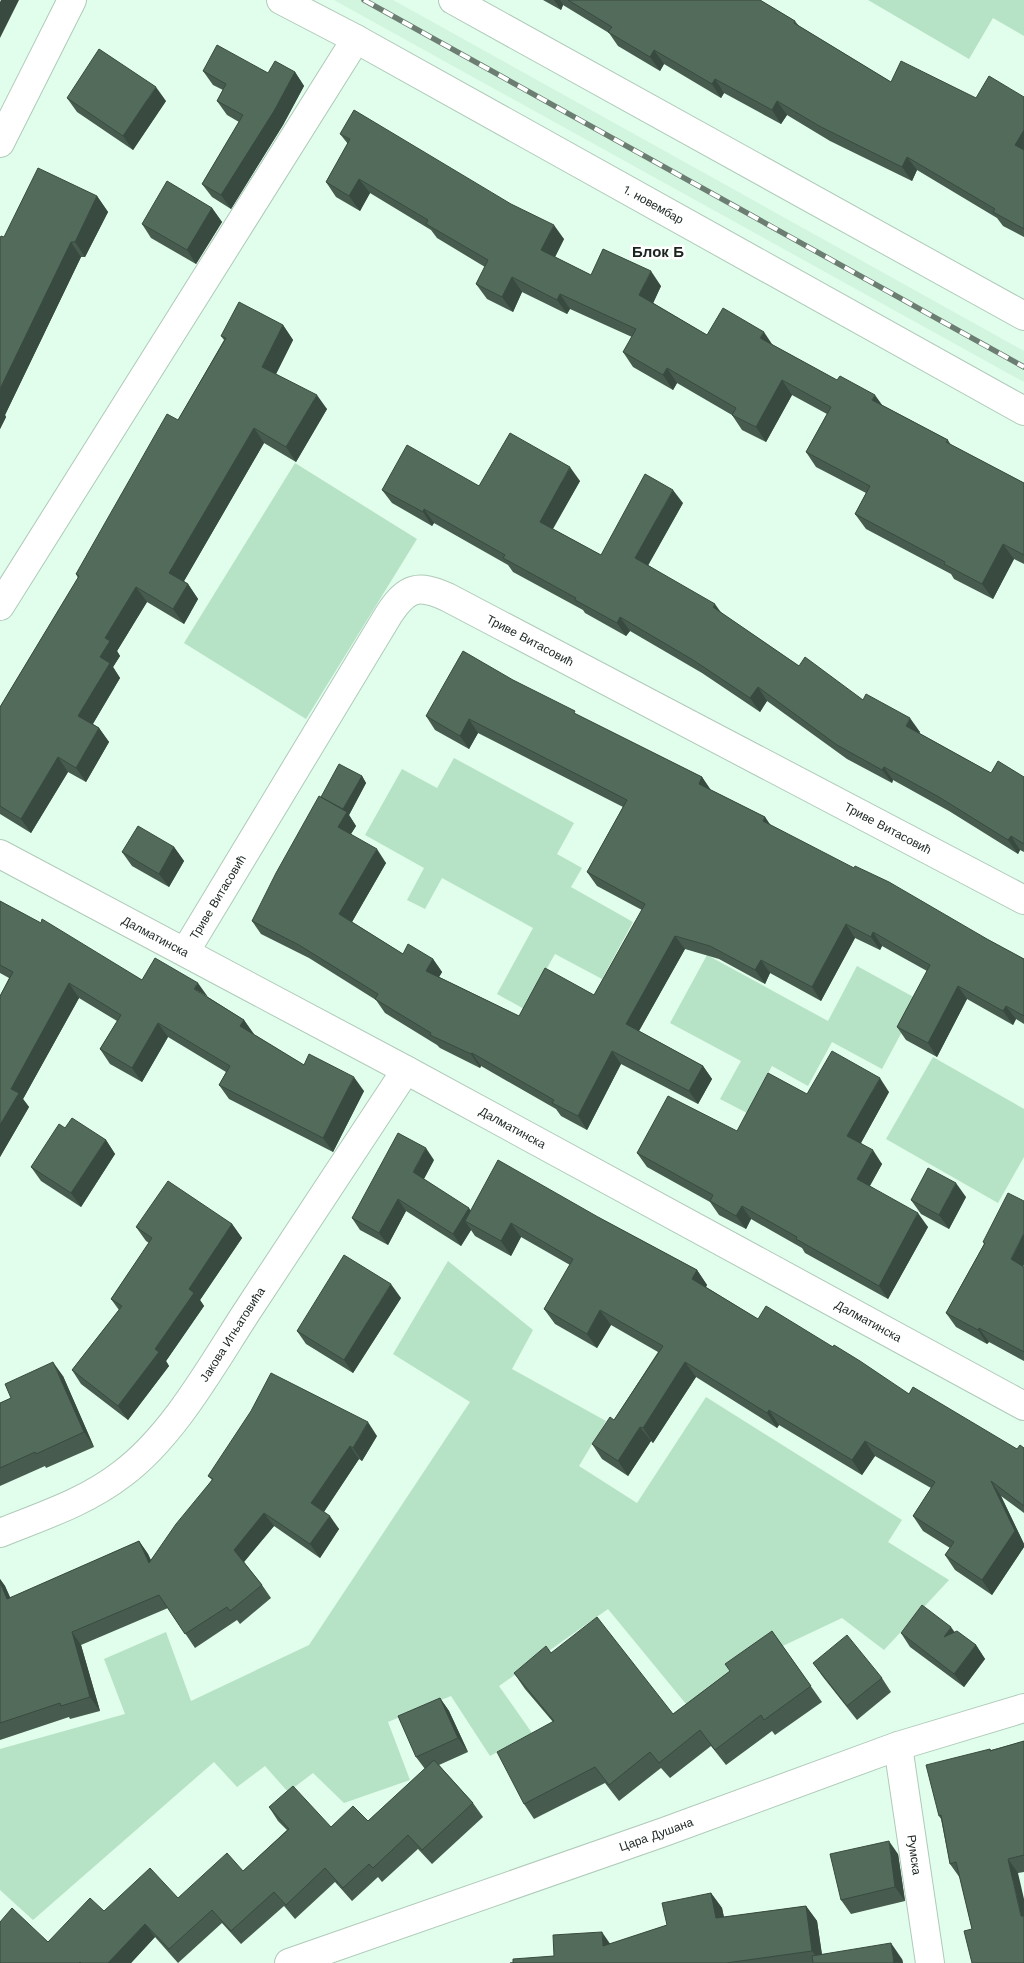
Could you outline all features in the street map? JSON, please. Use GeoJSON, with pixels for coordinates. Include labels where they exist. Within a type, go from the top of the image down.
{"type":"FeatureCollection","features":[{"type":"Feature","properties":{"kind":"street"},"geometry":{"type":"LineString","coordinates":[[0,143],[72,0]]}},
{"type":"Feature","properties":{"kind":"street","name":"1. новембар"},"geometry":{"type":"LineString","coordinates":[[281,0],[356,38],[1024,412]]}},
{"type":"Feature","properties":{"kind":"street"},"geometry":{"type":"LineString","coordinates":[[453,0],[1024,316]]}},
{"type":"Feature","properties":{"kind":"street"},"geometry":{"type":"LineString","coordinates":[[0,606],[356,38]]}},
{"type":"Feature","properties":{"kind":"street","name":"Триве Витасовић"},"geometry":{"type":"LineString","coordinates":[[185,952],[389,614],[403,596],[419,589],[430,590],[447,597],[1024,900]]}},
{"type":"Feature","properties":{"kind":"street","name":"Далматинска"},"geometry":{"type":"LineString","coordinates":[[0,854],[406,1070],[1024,1406]]}},
{"type":"Feature","properties":{"kind":"street","name":"Јакова Игњатовића"},"geometry":{"type":"LineString","coordinates":[[0,1533],[64,1508],[96,1491],[122,1474],[150,1450],[200,1384],[406,1070]]}},
{"type":"Feature","properties":{"kind":"street","name":"Цара Душана"},"geometry":{"type":"LineString","coordinates":[[289,1963],[664,1832],[898,1746],[1024,1708]]}},
{"type":"Feature","properties":{"kind":"street","name":"Румска"},"geometry":{"type":"LineString","coordinates":[[898,1746],[930,1963]]}},
{"type":"Feature","properties":{"kind":"shaded area"},"geometry":{"type":"Polygon","coordinates":[[[334,0],[393,0],[1024,351],[1024,382],[334,0]]]}},
{"type":"Feature","properties":{"kind":"shaded area"},"geometry":{"type":"Polygon","coordinates":[[[868,0],[1024,0],[1024,36],[993,18],[969,59],[868,0]]]}},
{"type":"Feature","properties":{"kind":"shaded area"},"geometry":{"type":"Polygon","coordinates":[[[295,463],[417,539],[306,719],[184,643],[295,463]]]}},
{"type":"Feature","properties":{"kind":"shaded area"},"geometry":{"type":"Polygon","coordinates":[[[454,758],[574,823],[557,854],[582,868],[571,887],[633,922],[602,979],[555,954],[524,1009],[497,994],[533,928],[442,878],[425,909],[407,900],[424,868],[365,835],[402,769],[437,788],[454,758]]]}},
{"type":"Feature","properties":{"kind":"shaded area"},"geometry":{"type":"Polygon","coordinates":[[[707,955],[828,1021],[857,966],[919,1000],[882,1069],[832,1042],[808,1086],[772,1066],[747,1113],[720,1099],[741,1061],[670,1023],[707,955]]]}},
{"type":"Feature","properties":{"kind":"shaded area"},"geometry":{"type":"Polygon","coordinates":[[[933,1057],[1024,1109],[1024,1157],[998,1203],[886,1139],[933,1057]]]}},
{"type":"Feature","properties":{"kind":"shaded area"},"geometry":{"type":"Polygon","coordinates":[[[448,1261],[533,1330],[512,1369],[606,1421],[579,1466],[637,1503],[706,1397],[902,1520],[888,1542],[949,1580],[884,1650],[842,1618],[732,1670],[686,1704],[608,1609],[499,1686],[532,1733],[490,1756],[451,1696],[388,1722],[410,1780],[344,1803],[313,1773],[288,1792],[265,1766],[237,1787],[214,1762],[33,1920],[0,1890],[0,1749],[125,1714],[104,1659],[166,1632],[191,1701],[309,1645],[470,1402],[393,1354],[448,1261]]]}},
{"type":"Feature","properties":{"kind":"building"},"geometry":{"type":"Polygon","coordinates":[[[568,0],[760,0],[891,82],[901,61],[976,98],[989,76],[1024,97],[1024,130],[1015,145],[1024,150],[1024,229],[993,212],[995,209],[907,157],[902,167],[821,127],[777,101],[772,110],[715,79],[712,84],[654,50],[650,57],[608,32],[612,27],[568,0]]]}},
{"type":"Feature","properties":{"kind":"building"},"geometry":{"type":"Polygon","coordinates":[[[217,45],[268,73],[275,61],[295,72],[274,111],[221,195],[202,184],[243,115],[217,101],[226,84],[203,71],[217,45]]]}},
{"type":"Feature","properties":{"kind":"building"},"geometry":{"type":"Polygon","coordinates":[[[99,49],[156,87],[123,136],[67,98],[99,49]]]}},
{"type":"Feature","properties":{"kind":"building"},"geometry":{"type":"Polygon","coordinates":[[[354,110],[511,204],[554,225],[541,250],[591,275],[603,249],[651,271],[639,295],[707,335],[723,308],[764,332],[760,338],[837,380],[840,376],[875,395],[872,400],[1024,483],[1024,555],[1003,544],[982,584],[855,514],[870,486],[806,452],[831,407],[782,380],[756,427],[732,415],[736,408],[667,368],[663,375],[623,352],[636,329],[560,294],[557,300],[512,277],[502,297],[476,284],[488,260],[426,224],[428,220],[359,179],[349,196],[326,182],[350,139],[340,134],[354,110]]]}},
{"type":"Feature","properties":{"kind":"building"},"geometry":{"type":"Polygon","coordinates":[[[38,168],[97,196],[75,242],[71,242],[0,389],[0,238],[1,236],[4,237],[38,168]]]}},
{"type":"Feature","properties":{"kind":"building"},"geometry":{"type":"Polygon","coordinates":[[[167,181],[212,208],[187,250],[142,224],[167,181]]]}},
{"type":"Feature","properties":{"kind":"building"},"geometry":{"type":"Polygon","coordinates":[[[239,302],[283,325],[262,367],[317,395],[286,447],[254,428],[169,573],[188,584],[173,609],[136,587],[105,638],[110,641],[100,657],[110,663],[78,716],[99,728],[76,768],[58,757],[21,819],[0,806],[0,707],[79,576],[76,574],[167,414],[178,420],[226,338],[221,336],[239,302]]]}},
{"type":"Feature","properties":{"kind":"building"},"geometry":{"type":"Polygon","coordinates":[[[510,433],[570,467],[540,522],[601,555],[645,474],[673,490],[635,558],[715,604],[713,607],[799,666],[805,657],[863,700],[866,694],[910,718],[906,726],[991,773],[998,761],[1024,777],[1024,844],[1011,836],[1008,840],[939,797],[884,767],[882,770],[837,745],[758,687],[750,698],[693,660],[620,617],[617,623],[503,558],[505,555],[424,509],[423,512],[382,490],[407,445],[479,486],[510,433]]]}},
{"type":"Feature","properties":{"kind":"building"},"geometry":{"type":"Polygon","coordinates":[[[463,651],[513,680],[575,711],[574,713],[702,777],[699,784],[765,817],[763,821],[854,868],[855,866],[889,882],[1024,959],[1024,1016],[1006,1006],[1003,1011],[958,986],[928,1043],[897,1027],[930,965],[873,932],[871,937],[846,924],[812,987],[761,960],[755,970],[710,946],[675,936],[626,1024],[703,1066],[689,1091],[612,1051],[578,1116],[552,1103],[554,1100],[472,1053],[430,1035],[431,1033],[375,999],[378,994],[299,945],[252,921],[276,873],[319,796],[347,812],[338,827],[377,849],[339,914],[403,954],[408,944],[433,959],[426,971],[519,1016],[545,968],[594,995],[645,904],[587,872],[627,800],[469,719],[460,736],[426,716],[463,651]]]}},
{"type":"Feature","properties":{"kind":"building"},"geometry":{"type":"Polygon","coordinates":[[[339,764],[362,776],[343,809],[321,797],[339,764]]]}},
{"type":"Feature","properties":{"kind":"building"},"geometry":{"type":"Polygon","coordinates":[[[138,826],[174,847],[159,874],[122,852],[138,826]]]}},
{"type":"Feature","properties":{"kind":"building"},"geometry":{"type":"Polygon","coordinates":[[[0,901],[41,923],[42,919],[142,980],[155,958],[198,983],[194,989],[244,1020],[240,1026],[304,1065],[309,1054],[354,1077],[323,1138],[219,1085],[230,1066],[158,1023],[132,1068],[100,1049],[121,1015],[69,983],[11,1089],[19,1093],[0,1125],[0,996],[13,972],[0,965],[0,901]]]}},
{"type":"Feature","properties":{"kind":"building"},"geometry":{"type":"Polygon","coordinates":[[[832,1051],[880,1078],[847,1136],[873,1150],[857,1179],[918,1213],[879,1286],[742,1206],[736,1216],[710,1201],[713,1195],[637,1153],[668,1096],[737,1131],[768,1073],[807,1094],[832,1051]]]}},
{"type":"Feature","properties":{"kind":"building"},"geometry":{"type":"Polygon","coordinates":[[[72,1118],[106,1140],[71,1193],[31,1167],[59,1124],[65,1128],[72,1118]]]}},
{"type":"Feature","properties":{"kind":"building"},"geometry":{"type":"Polygon","coordinates":[[[398,1133],[426,1148],[413,1172],[469,1208],[453,1234],[398,1199],[379,1233],[352,1218],[398,1133]]]}},
{"type":"Feature","properties":{"kind":"building"},"geometry":{"type":"Polygon","coordinates":[[[498,1160],[598,1217],[697,1270],[692,1279],[758,1319],[766,1306],[833,1347],[834,1345],[860,1361],[909,1394],[913,1387],[1017,1449],[1020,1445],[1024,1448],[1024,1506],[991,1481],[1015,1531],[982,1580],[945,1555],[954,1542],[913,1516],[935,1482],[865,1441],[852,1460],[769,1410],[767,1413],[685,1362],[643,1428],[640,1427],[618,1461],[592,1444],[610,1417],[614,1420],[663,1346],[600,1310],[587,1334],[544,1309],[573,1259],[511,1223],[501,1241],[465,1221],[498,1160]]]}},
{"type":"Feature","properties":{"kind":"building"},"geometry":{"type":"Polygon","coordinates":[[[928,1168],[956,1183],[939,1215],[911,1200],[928,1168]]]}},
{"type":"Feature","properties":{"kind":"building"},"geometry":{"type":"Polygon","coordinates":[[[168,1181],[232,1224],[189,1289],[194,1293],[155,1349],[159,1352],[118,1406],[72,1370],[122,1306],[111,1299],[152,1238],[136,1227],[168,1181]]]}},
{"type":"Feature","properties":{"kind":"building"},"geometry":{"type":"Polygon","coordinates":[[[1008,1193],[1024,1201],[1024,1233],[1011,1259],[1024,1267],[1024,1352],[946,1313],[985,1243],[983,1242],[1008,1193]]]}},
{"type":"Feature","properties":{"kind":"building"},"geometry":{"type":"Polygon","coordinates":[[[344,1255],[391,1284],[344,1360],[297,1331],[344,1255]]]}},
{"type":"Feature","properties":{"kind":"building"},"geometry":{"type":"Polygon","coordinates":[[[53,1362],[84,1432],[0,1468],[0,1403],[11,1398],[5,1384],[53,1362]]]}},
{"type":"Feature","properties":{"kind":"building"},"geometry":{"type":"Polygon","coordinates":[[[271,1373],[368,1422],[353,1448],[350,1446],[311,1503],[330,1516],[310,1544],[264,1513],[234,1550],[262,1585],[230,1611],[227,1607],[185,1634],[159,1595],[72,1632],[90,1697],[61,1706],[60,1703],[0,1723],[0,1582],[7,1599],[139,1541],[149,1563],[176,1524],[213,1479],[208,1476],[251,1411],[271,1373]]]}},
{"type":"Feature","properties":{"kind":"building"},"geometry":{"type":"Polygon","coordinates":[[[922,1605],[951,1627],[944,1637],[957,1631],[976,1645],[954,1674],[901,1633],[922,1605]]]}},
{"type":"Feature","properties":{"kind":"building"},"geometry":{"type":"Polygon","coordinates":[[[597,1617],[673,1714],[730,1671],[725,1664],[772,1631],[811,1686],[764,1720],[761,1715],[715,1750],[700,1730],[659,1763],[650,1752],[609,1785],[595,1767],[524,1804],[497,1752],[554,1721],[514,1673],[546,1646],[551,1653],[597,1617]]]}},
{"type":"Feature","properties":{"kind":"building"},"geometry":{"type":"Polygon","coordinates":[[[847,1635],[882,1678],[847,1706],[813,1663],[847,1635]]]}},
{"type":"Feature","properties":{"kind":"building"},"geometry":{"type":"Polygon","coordinates":[[[440,1698],[458,1738],[416,1757],[398,1716],[440,1698]]]}},
{"type":"Feature","properties":{"kind":"building"},"geometry":{"type":"Polygon","coordinates":[[[1024,1741],[1024,1855],[1008,1859],[1021,1916],[1024,1916],[1024,1963],[972,1963],[964,1931],[972,1929],[956,1862],[950,1864],[941,1815],[939,1816],[926,1765],[990,1749],[990,1751],[1024,1741]]]}},
{"type":"Feature","properties":{"kind":"building"},"geometry":{"type":"Polygon","coordinates":[[[434,1760],[473,1803],[422,1850],[408,1835],[373,1868],[369,1864],[343,1888],[325,1868],[286,1905],[274,1892],[231,1931],[212,1910],[169,1949],[145,1924],[108,1963],[0,1963],[0,1922],[12,1908],[48,1942],[90,1898],[104,1911],[150,1868],[178,1898],[227,1853],[243,1871],[289,1829],[269,1807],[293,1786],[331,1827],[353,1806],[368,1821],[434,1760]]]}},
{"type":"Feature","properties":{"kind":"building"},"geometry":{"type":"Polygon","coordinates":[[[889,1841],[895,1887],[841,1900],[830,1854],[889,1841]]]}},
{"type":"Feature","properties":{"kind":"building"},"geometry":{"type":"Polygon","coordinates":[[[711,1893],[716,1918],[806,1906],[812,1951],[726,1963],[513,1963],[513,1959],[554,1956],[553,1935],[602,1932],[603,1946],[667,1925],[662,1903],[711,1893]]]}},
{"type":"Feature","properties":{"kind":"building"},"geometry":{"type":"Polygon","coordinates":[[[891,1943],[894,1963],[813,1963],[812,1956],[891,1943]]]}},
{"type":"Feature","properties":{"kind":"railway"},"geometry":{"type":"LineString","coordinates":[[364,0],[1024,367]]}},
{"type":"Feature","properties":{"kind":"district","name":"Блок Б"},"geometry":{"type":"Point","coordinates":[658,252]}}]}
